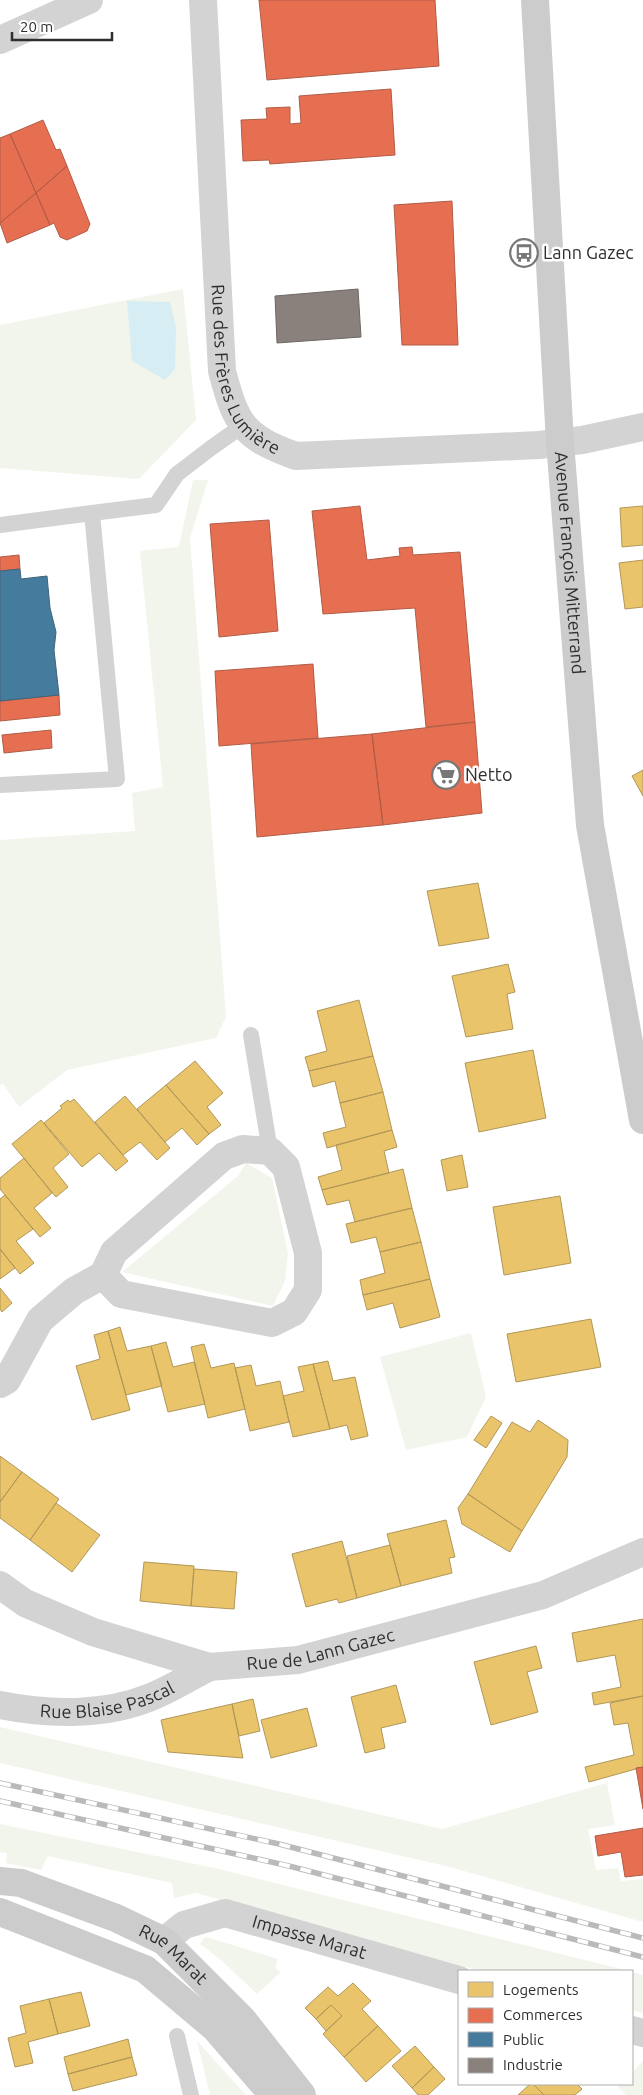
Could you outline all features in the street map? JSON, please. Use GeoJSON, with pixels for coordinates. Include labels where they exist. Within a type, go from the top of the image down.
{"type":"FeatureCollection","features":[{"type":"Feature","properties":{"kind":"main road","name":"Avenue François Mitterrand"},"geometry":{"type":"LineString","coordinates":[[535,0],[560,442],[590,825],[643,1120]]}},
{"type":"Feature","properties":{"kind":"main road","name":"Rue Marat"},"geometry":{"type":"LineString","coordinates":[[0,1881],[30,1886],[116,1918],[164,1941],[243,2020],[302,2095]]}},
{"type":"Feature","properties":{"kind":"main road","name":"Rue Marat"},"geometry":{"type":"LineString","coordinates":[[0,1912],[145,1969],[215,2028],[273,2095]]}},
{"type":"Feature","properties":{"kind":"street"},"geometry":{"type":"LineString","coordinates":[[0,40],[89,0]]}},
{"type":"Feature","properties":{"kind":"street","name":"Rue des Frères Lumière"},"geometry":{"type":"LineString","coordinates":[[203,0],[222,371],[230,403],[242,426],[268,446],[296,456],[539,445],[582,440],[643,427]]}},
{"type":"Feature","properties":{"kind":"street"},"geometry":{"type":"LineString","coordinates":[[0,1384],[7,1380],[40,1320],[74,1291],[102,1275],[114,1252],[224,1156],[243,1149],[270,1151],[286,1167],[308,1253],[308,1290],[294,1312],[272,1323],[121,1294],[102,1275]]}},
{"type":"Feature","properties":{"kind":"street","name":"Rue de Lann Gazec"},"geometry":{"type":"LineString","coordinates":[[0,1585],[25,1603],[93,1632],[209,1667],[308,1657],[543,1595],[643,1552]]}},
{"type":"Feature","properties":{"kind":"street","name":"Rue Blaise Pascal"},"geometry":{"type":"LineString","coordinates":[[0,1705],[21,1709],[96,1712],[150,1698],[209,1667]]}},
{"type":"Feature","properties":{"kind":"street","name":"Impasse Marat"},"geometry":{"type":"LineString","coordinates":[[164,1941],[184,1925],[225,1913],[458,1980]]}},
{"type":"Feature","properties":{"kind":"lane"},"geometry":{"type":"LineString","coordinates":[[0,525],[156,505],[177,474],[242,426]]}},
{"type":"Feature","properties":{"kind":"lane"},"geometry":{"type":"LineString","coordinates":[[0,786],[117,779],[92,513]]}},
{"type":"Feature","properties":{"kind":"lane"},"geometry":{"type":"LineString","coordinates":[[251,1035],[270,1151]]}},
{"type":"Feature","properties":{"kind":"lane"},"geometry":{"type":"LineString","coordinates":[[177,2036],[192,2095]]}},
{"type":"Feature","properties":{"kind":"shaded area"},"geometry":{"type":"Polygon","coordinates":[[[183,289],[196,420],[139,479],[0,468],[0,325],[183,289]]]}},
{"type":"Feature","properties":{"kind":"shaded area"},"geometry":{"type":"Polygon","coordinates":[[[193,480],[208,480],[190,538],[226,1017],[216,1038],[67,1070],[19,1107],[3,1084],[0,1085],[0,840],[135,831],[132,793],[163,787],[140,551],[179,547],[193,480]]]}},
{"type":"Feature","properties":{"kind":"shaded area"},"geometry":{"type":"Polygon","coordinates":[[[246,1163],[272,1178],[288,1253],[285,1281],[273,1306],[122,1272],[238,1176],[246,1163]]]}},
{"type":"Feature","properties":{"kind":"shaded area"},"geometry":{"type":"Polygon","coordinates":[[[471,1333],[486,1397],[467,1437],[406,1450],[380,1357],[471,1333]]]}},
{"type":"Feature","properties":{"kind":"shaded area"},"geometry":{"type":"Polygon","coordinates":[[[0,1727],[442,1829],[607,1783],[615,1825],[588,1829],[596,1870],[618,1868],[621,1881],[643,1879],[643,1922],[450,1867],[0,1763],[0,1727]]]}},
{"type":"Feature","properties":{"kind":"shaded area"},"geometry":{"type":"Polygon","coordinates":[[[0,1824],[215,1868],[625,1970],[476,1970],[196,1893],[174,1898],[172,1883],[48,1856],[41,1870],[6,1863],[7,1853],[0,1852],[0,1824]]]}},
{"type":"Feature","properties":{"kind":"shaded area"},"geometry":{"type":"Polygon","coordinates":[[[207,1937],[278,1959],[275,1968],[281,1972],[257,1994],[221,1960],[200,1944],[207,1937]]]}},
{"type":"Feature","properties":{"kind":"shaded area"},"geometry":{"type":"Polygon","coordinates":[[[633,1972],[643,1975],[643,2013],[633,2010],[633,1972]]]}},
{"type":"Feature","properties":{"kind":"shaded area"},"geometry":{"type":"Polygon","coordinates":[[[197,2041],[246,2095],[210,2095],[197,2041]]]}},
{"type":"Feature","properties":{"kind":"shaded area"},"geometry":{"type":"Polygon","coordinates":[[[643,2061],[643,2095],[626,2095],[618,2087],[620,2085],[633,2085],[633,2072],[643,2061]]]}},
{"type":"Feature","properties":{"kind":"water"},"geometry":{"type":"Polygon","coordinates":[[[127,301],[170,302],[176,328],[175,369],[165,380],[132,361],[127,301]]]}},
{"type":"Feature","properties":{"kind":"building: Logements"},"geometry":{"type":"Polygon","coordinates":[[[643,506],[643,545],[622,547],[620,508],[643,506]]]}},
{"type":"Feature","properties":{"kind":"building: Logements"},"geometry":{"type":"Polygon","coordinates":[[[643,560],[643,607],[625,609],[619,563],[643,560]]]}},
{"type":"Feature","properties":{"kind":"building: Logements"},"geometry":{"type":"Polygon","coordinates":[[[643,770],[643,796],[632,776],[643,770]]]}},
{"type":"Feature","properties":{"kind":"building: Logements"},"geometry":{"type":"Polygon","coordinates":[[[478,883],[489,938],[439,946],[427,891],[478,883]]]}},
{"type":"Feature","properties":{"kind":"building: Logements"},"geometry":{"type":"Polygon","coordinates":[[[508,964],[515,992],[507,994],[513,1029],[466,1037],[452,976],[508,964]]]}},
{"type":"Feature","properties":{"kind":"building: Logements"},"geometry":{"type":"Polygon","coordinates":[[[359,1000],[373,1056],[309,1071],[305,1057],[327,1051],[317,1011],[359,1000]]]}},
{"type":"Feature","properties":{"kind":"building: Logements"},"geometry":{"type":"Polygon","coordinates":[[[533,1050],[546,1118],[479,1132],[465,1063],[533,1050]]]}},
{"type":"Feature","properties":{"kind":"building: Logements"},"geometry":{"type":"Polygon","coordinates":[[[373,1056],[383,1092],[340,1103],[335,1081],[313,1087],[309,1071],[373,1056]]]}},
{"type":"Feature","properties":{"kind":"building: Logements"},"geometry":{"type":"Polygon","coordinates":[[[195,1061],[223,1093],[207,1107],[221,1125],[209,1134],[166,1085],[195,1061]]]}},
{"type":"Feature","properties":{"kind":"building: Logements"},"geometry":{"type":"Polygon","coordinates":[[[166,1085],[209,1134],[197,1145],[182,1128],[165,1142],[137,1109],[166,1085]]]}},
{"type":"Feature","properties":{"kind":"building: Logements"},"geometry":{"type":"Polygon","coordinates":[[[383,1092],[392,1130],[327,1148],[323,1133],[346,1127],[340,1103],[383,1092]]]}},
{"type":"Feature","properties":{"kind":"building: Logements"},"geometry":{"type":"Polygon","coordinates":[[[125,1096],[170,1148],[157,1160],[140,1142],[123,1155],[95,1122],[125,1096]]]}},
{"type":"Feature","properties":{"kind":"building: Logements"},"geometry":{"type":"Polygon","coordinates":[[[74,1099],[128,1161],[116,1171],[99,1153],[82,1167],[44,1123],[62,1108],[60,1106],[68,1100],[70,1102],[74,1099]]]}},
{"type":"Feature","properties":{"kind":"building: Logements"},"geometry":{"type":"Polygon","coordinates":[[[41,1120],[69,1154],[53,1168],[68,1187],[56,1197],[12,1144],[41,1120]]]}},
{"type":"Feature","properties":{"kind":"building: Logements"},"geometry":{"type":"Polygon","coordinates":[[[392,1130],[397,1147],[384,1151],[389,1173],[322,1190],[318,1177],[342,1170],[336,1145],[392,1130]]]}},
{"type":"Feature","properties":{"kind":"building: Logements"},"geometry":{"type":"Polygon","coordinates":[[[462,1155],[468,1187],[447,1191],[441,1160],[462,1155]]]}},
{"type":"Feature","properties":{"kind":"building: Logements"},"geometry":{"type":"Polygon","coordinates":[[[24,1158],[52,1193],[34,1208],[51,1228],[40,1237],[0,1189],[0,1178],[24,1158]]]}},
{"type":"Feature","properties":{"kind":"building: Logements"},"geometry":{"type":"Polygon","coordinates":[[[403,1169],[412,1208],[355,1222],[349,1200],[327,1205],[322,1190],[403,1169]]]}},
{"type":"Feature","properties":{"kind":"building: Logements"},"geometry":{"type":"Polygon","coordinates":[[[5,1195],[33,1229],[16,1241],[34,1263],[20,1274],[0,1249],[0,1199],[5,1195]]]}},
{"type":"Feature","properties":{"kind":"building: Logements"},"geometry":{"type":"Polygon","coordinates":[[[560,1196],[571,1263],[504,1275],[493,1207],[560,1196]]]}},
{"type":"Feature","properties":{"kind":"building: Logements"},"geometry":{"type":"Polygon","coordinates":[[[412,1208],[421,1242],[380,1252],[376,1237],[351,1243],[346,1224],[412,1208]]]}},
{"type":"Feature","properties":{"kind":"building: Logements"},"geometry":{"type":"Polygon","coordinates":[[[421,1242],[430,1279],[363,1295],[360,1280],[385,1273],[380,1252],[421,1242]]]}},
{"type":"Feature","properties":{"kind":"building: Logements"},"geometry":{"type":"Polygon","coordinates":[[[0,1249],[15,1268],[0,1279],[0,1249]]]}},
{"type":"Feature","properties":{"kind":"building: Logements"},"geometry":{"type":"Polygon","coordinates":[[[430,1279],[440,1317],[400,1328],[393,1303],[367,1310],[363,1295],[430,1279]]]}},
{"type":"Feature","properties":{"kind":"building: Logements"},"geometry":{"type":"Polygon","coordinates":[[[0,1288],[12,1303],[2,1312],[0,1309],[0,1288]]]}},
{"type":"Feature","properties":{"kind":"building: Logements"},"geometry":{"type":"Polygon","coordinates":[[[591,1319],[601,1367],[516,1382],[507,1334],[591,1319]]]}},
{"type":"Feature","properties":{"kind":"building: Logements"},"geometry":{"type":"Polygon","coordinates":[[[120,1327],[127,1351],[151,1346],[162,1386],[126,1395],[108,1331],[120,1327]]]}},
{"type":"Feature","properties":{"kind":"building: Logements"},"geometry":{"type":"Polygon","coordinates":[[[108,1331],[130,1410],[92,1420],[76,1366],[100,1359],[94,1335],[108,1331]]]}},
{"type":"Feature","properties":{"kind":"building: Logements"},"geometry":{"type":"Polygon","coordinates":[[[166,1342],[173,1367],[194,1362],[205,1404],[168,1412],[151,1346],[166,1342]]]}},
{"type":"Feature","properties":{"kind":"building: Logements"},"geometry":{"type":"Polygon","coordinates":[[[204,1344],[211,1368],[234,1363],[245,1409],[208,1418],[191,1347],[204,1344]]]}},
{"type":"Feature","properties":{"kind":"building: Logements"},"geometry":{"type":"Polygon","coordinates":[[[328,1361],[333,1381],[355,1377],[368,1436],[351,1440],[347,1425],[330,1429],[313,1364],[328,1361]]]}},
{"type":"Feature","properties":{"kind":"building: Logements"},"geometry":{"type":"Polygon","coordinates":[[[313,1364],[330,1429],[293,1437],[283,1396],[304,1391],[298,1367],[313,1364]]]}},
{"type":"Feature","properties":{"kind":"building: Logements"},"geometry":{"type":"Polygon","coordinates":[[[251,1365],[256,1386],[280,1381],[289,1422],[250,1431],[235,1368],[251,1365]]]}},
{"type":"Feature","properties":{"kind":"building: Logements"},"geometry":{"type":"Polygon","coordinates":[[[491,1416],[502,1423],[486,1448],[474,1440],[491,1416]]]}},
{"type":"Feature","properties":{"kind":"building: Logements"},"geometry":{"type":"Polygon","coordinates":[[[538,1420],[568,1440],[567,1457],[522,1531],[468,1494],[512,1422],[530,1432],[538,1420]]]}},
{"type":"Feature","properties":{"kind":"building: Logements"},"geometry":{"type":"Polygon","coordinates":[[[0,1456],[22,1472],[0,1502],[0,1456]]]}},
{"type":"Feature","properties":{"kind":"building: Logements"},"geometry":{"type":"Polygon","coordinates":[[[22,1472],[59,1499],[30,1540],[0,1518],[0,1502],[22,1472]]]}},
{"type":"Feature","properties":{"kind":"building: Logements"},"geometry":{"type":"Polygon","coordinates":[[[468,1494],[522,1531],[510,1552],[462,1524],[458,1508],[468,1494]]]}},
{"type":"Feature","properties":{"kind":"building: Logements"},"geometry":{"type":"Polygon","coordinates":[[[56,1503],[100,1535],[72,1572],[30,1540],[56,1503]]]}},
{"type":"Feature","properties":{"kind":"building: Logements"},"geometry":{"type":"Polygon","coordinates":[[[446,1520],[455,1557],[449,1558],[452,1573],[401,1586],[387,1534],[446,1520]]]}},
{"type":"Feature","properties":{"kind":"building: Logements"},"geometry":{"type":"Polygon","coordinates":[[[342,1541],[357,1598],[339,1603],[337,1599],[306,1607],[292,1554],[342,1541]]]}},
{"type":"Feature","properties":{"kind":"building: Logements"},"geometry":{"type":"Polygon","coordinates":[[[390,1545],[401,1586],[357,1598],[347,1556],[390,1545]]]}},
{"type":"Feature","properties":{"kind":"building: Logements"},"geometry":{"type":"Polygon","coordinates":[[[144,1562],[194,1566],[191,1606],[140,1601],[144,1562]]]}},
{"type":"Feature","properties":{"kind":"building: Logements"},"geometry":{"type":"Polygon","coordinates":[[[194,1569],[237,1572],[234,1609],[191,1606],[194,1569]]]}},
{"type":"Feature","properties":{"kind":"building: Logements"},"geometry":{"type":"Polygon","coordinates":[[[643,1619],[643,1696],[594,1705],[592,1693],[621,1687],[615,1655],[577,1662],[572,1633],[643,1619]]]}},
{"type":"Feature","properties":{"kind":"building: Logements"},"geometry":{"type":"Polygon","coordinates":[[[536,1646],[542,1668],[527,1672],[538,1712],[491,1725],[474,1662],[536,1646]]]}},
{"type":"Feature","properties":{"kind":"building: Logements"},"geometry":{"type":"Polygon","coordinates":[[[396,1685],[406,1722],[381,1728],[385,1748],[365,1753],[351,1697],[396,1685]]]}},
{"type":"Feature","properties":{"kind":"building: Logements"},"geometry":{"type":"Polygon","coordinates":[[[643,1696],[643,1767],[589,1782],[585,1767],[634,1755],[628,1723],[614,1725],[610,1703],[643,1696]]]}},
{"type":"Feature","properties":{"kind":"building: Logements"},"geometry":{"type":"Polygon","coordinates":[[[253,1699],[260,1731],[239,1736],[232,1704],[253,1699]]]}},
{"type":"Feature","properties":{"kind":"building: Logements"},"geometry":{"type":"Polygon","coordinates":[[[232,1704],[243,1758],[168,1752],[161,1720],[232,1704]]]}},
{"type":"Feature","properties":{"kind":"building: Logements"},"geometry":{"type":"Polygon","coordinates":[[[307,1708],[317,1746],[271,1758],[261,1720],[307,1708]]]}},
{"type":"Feature","properties":{"kind":"building: Logements"},"geometry":{"type":"Polygon","coordinates":[[[353,1983],[371,2001],[362,2009],[378,2026],[344,2057],[323,2034],[342,2016],[331,2005],[316,2019],[305,2008],[328,1987],[338,1996],[353,1983]]]}},
{"type":"Feature","properties":{"kind":"building: Logements"},"geometry":{"type":"Polygon","coordinates":[[[81,1992],[90,2026],[58,2034],[49,1999],[81,1992]]]}},
{"type":"Feature","properties":{"kind":"building: Logements"},"geometry":{"type":"Polygon","coordinates":[[[49,1999],[58,2034],[28,2042],[33,2063],[15,2067],[8,2038],[26,2033],[20,2006],[49,1999]]]}},
{"type":"Feature","properties":{"kind":"building: Logements"},"geometry":{"type":"Polygon","coordinates":[[[331,2005],[342,2016],[326,2031],[316,2019],[331,2005]]]}},
{"type":"Feature","properties":{"kind":"building: Logements"},"geometry":{"type":"Polygon","coordinates":[[[378,2026],[401,2051],[366,2082],[344,2057],[378,2026]]]}},
{"type":"Feature","properties":{"kind":"building: Logements"},"geometry":{"type":"Polygon","coordinates":[[[128,2039],[132,2057],[68,2074],[64,2057],[128,2039]]]}},
{"type":"Feature","properties":{"kind":"building: Logements"},"geometry":{"type":"Polygon","coordinates":[[[415,2046],[434,2067],[412,2088],[392,2066],[415,2046]]]}},
{"type":"Feature","properties":{"kind":"building: Logements"},"geometry":{"type":"Polygon","coordinates":[[[132,2057],[137,2075],[73,2091],[68,2074],[132,2057]]]}},
{"type":"Feature","properties":{"kind":"building: Logements"},"geometry":{"type":"Polygon","coordinates":[[[434,2067],[445,2079],[428,2095],[418,2095],[412,2088],[434,2067]]]}},
{"type":"Feature","properties":{"kind":"building: Logements"},"geometry":{"type":"Polygon","coordinates":[[[529,2085],[534,2085],[544,2095],[518,2095],[529,2085]]]}},
{"type":"Feature","properties":{"kind":"building: Logements"},"geometry":{"type":"Polygon","coordinates":[[[534,2085],[578,2085],[582,2089],[575,2095],[544,2095],[534,2085]]]}},
{"type":"Feature","properties":{"kind":"building: Commerces"},"geometry":{"type":"Polygon","coordinates":[[[259,0],[435,0],[439,66],[267,80],[259,0]]]}},
{"type":"Feature","properties":{"kind":"building: Commerces"},"geometry":{"type":"Polygon","coordinates":[[[391,89],[395,155],[270,164],[269,160],[243,161],[241,120],[267,119],[266,108],[290,107],[290,124],[301,123],[299,96],[391,89]]]}},
{"type":"Feature","properties":{"kind":"building: Commerces"},"geometry":{"type":"Polygon","coordinates":[[[43,120],[56,150],[60,149],[67,166],[36,193],[10,134],[43,120]]]}},
{"type":"Feature","properties":{"kind":"building: Commerces"},"geometry":{"type":"Polygon","coordinates":[[[10,134],[36,193],[0,223],[0,138],[10,134]]]}},
{"type":"Feature","properties":{"kind":"building: Commerces"},"geometry":{"type":"Polygon","coordinates":[[[67,166],[90,224],[87,231],[67,240],[60,237],[54,223],[50,225],[36,193],[67,166]]]}},
{"type":"Feature","properties":{"kind":"building: Commerces"},"geometry":{"type":"Polygon","coordinates":[[[36,193],[50,225],[7,243],[0,223],[36,193]]]}},
{"type":"Feature","properties":{"kind":"building: Commerces"},"geometry":{"type":"Polygon","coordinates":[[[452,201],[458,345],[402,345],[394,205],[452,201]]]}},
{"type":"Feature","properties":{"kind":"building: Commerces"},"geometry":{"type":"Polygon","coordinates":[[[360,506],[367,560],[400,556],[399,548],[412,547],[413,555],[460,552],[475,722],[426,727],[415,608],[323,614],[312,511],[360,506]]]}},
{"type":"Feature","properties":{"kind":"building: Commerces"},"geometry":{"type":"Polygon","coordinates":[[[269,520],[278,631],[219,637],[210,524],[269,520]]]}},
{"type":"Feature","properties":{"kind":"building: Commerces"},"geometry":{"type":"Polygon","coordinates":[[[19,555],[20,569],[0,571],[0,557],[19,555]]]}},
{"type":"Feature","properties":{"kind":"building: Commerces"},"geometry":{"type":"Polygon","coordinates":[[[313,664],[318,738],[219,746],[215,671],[313,664]]]}},
{"type":"Feature","properties":{"kind":"building: Commerces"},"geometry":{"type":"Polygon","coordinates":[[[59,695],[60,715],[0,721],[0,701],[59,695]]]}},
{"type":"Feature","properties":{"kind":"building: Commerces"},"geometry":{"type":"Polygon","coordinates":[[[475,722],[482,813],[383,825],[372,734],[475,722]]]}},
{"type":"Feature","properties":{"kind":"building: Commerces"},"geometry":{"type":"Polygon","coordinates":[[[51,730],[52,748],[4,753],[2,735],[51,730]]]}},
{"type":"Feature","properties":{"kind":"building: Commerces"},"geometry":{"type":"Polygon","coordinates":[[[372,734],[383,825],[257,837],[251,744],[372,734]]]}},
{"type":"Feature","properties":{"kind":"building: Commerces"},"geometry":{"type":"Polygon","coordinates":[[[643,1767],[643,1809],[636,1768],[643,1767]]]}},
{"type":"Feature","properties":{"kind":"building: Commerces"},"geometry":{"type":"Polygon","coordinates":[[[643,1828],[643,1875],[625,1877],[621,1852],[598,1856],[595,1836],[643,1828]]]}},
{"type":"Feature","properties":{"kind":"building: Public"},"geometry":{"type":"Polygon","coordinates":[[[20,569],[21,579],[47,576],[50,608],[56,632],[54,650],[59,695],[0,701],[0,571],[20,569]]]}},
{"type":"Feature","properties":{"kind":"building: Industrie"},"geometry":{"type":"Polygon","coordinates":[[[358,289],[361,337],[277,343],[275,296],[358,289]]]}},
{"type":"Feature","properties":{"kind":"railway"},"geometry":{"type":"LineString","coordinates":[[0,1783],[279,1844],[643,1938]]}},
{"type":"Feature","properties":{"kind":"railway"},"geometry":{"type":"LineString","coordinates":[[0,1801],[289,1866],[643,1957]]}},
{"type":"Feature","properties":{"kind":"place","name":"Lann Gazec"},"geometry":{"type":"Point","coordinates":[524,253]}},
{"type":"Feature","properties":{"kind":"place","name":"Netto"},"geometry":{"type":"Point","coordinates":[446,775]}}]}
